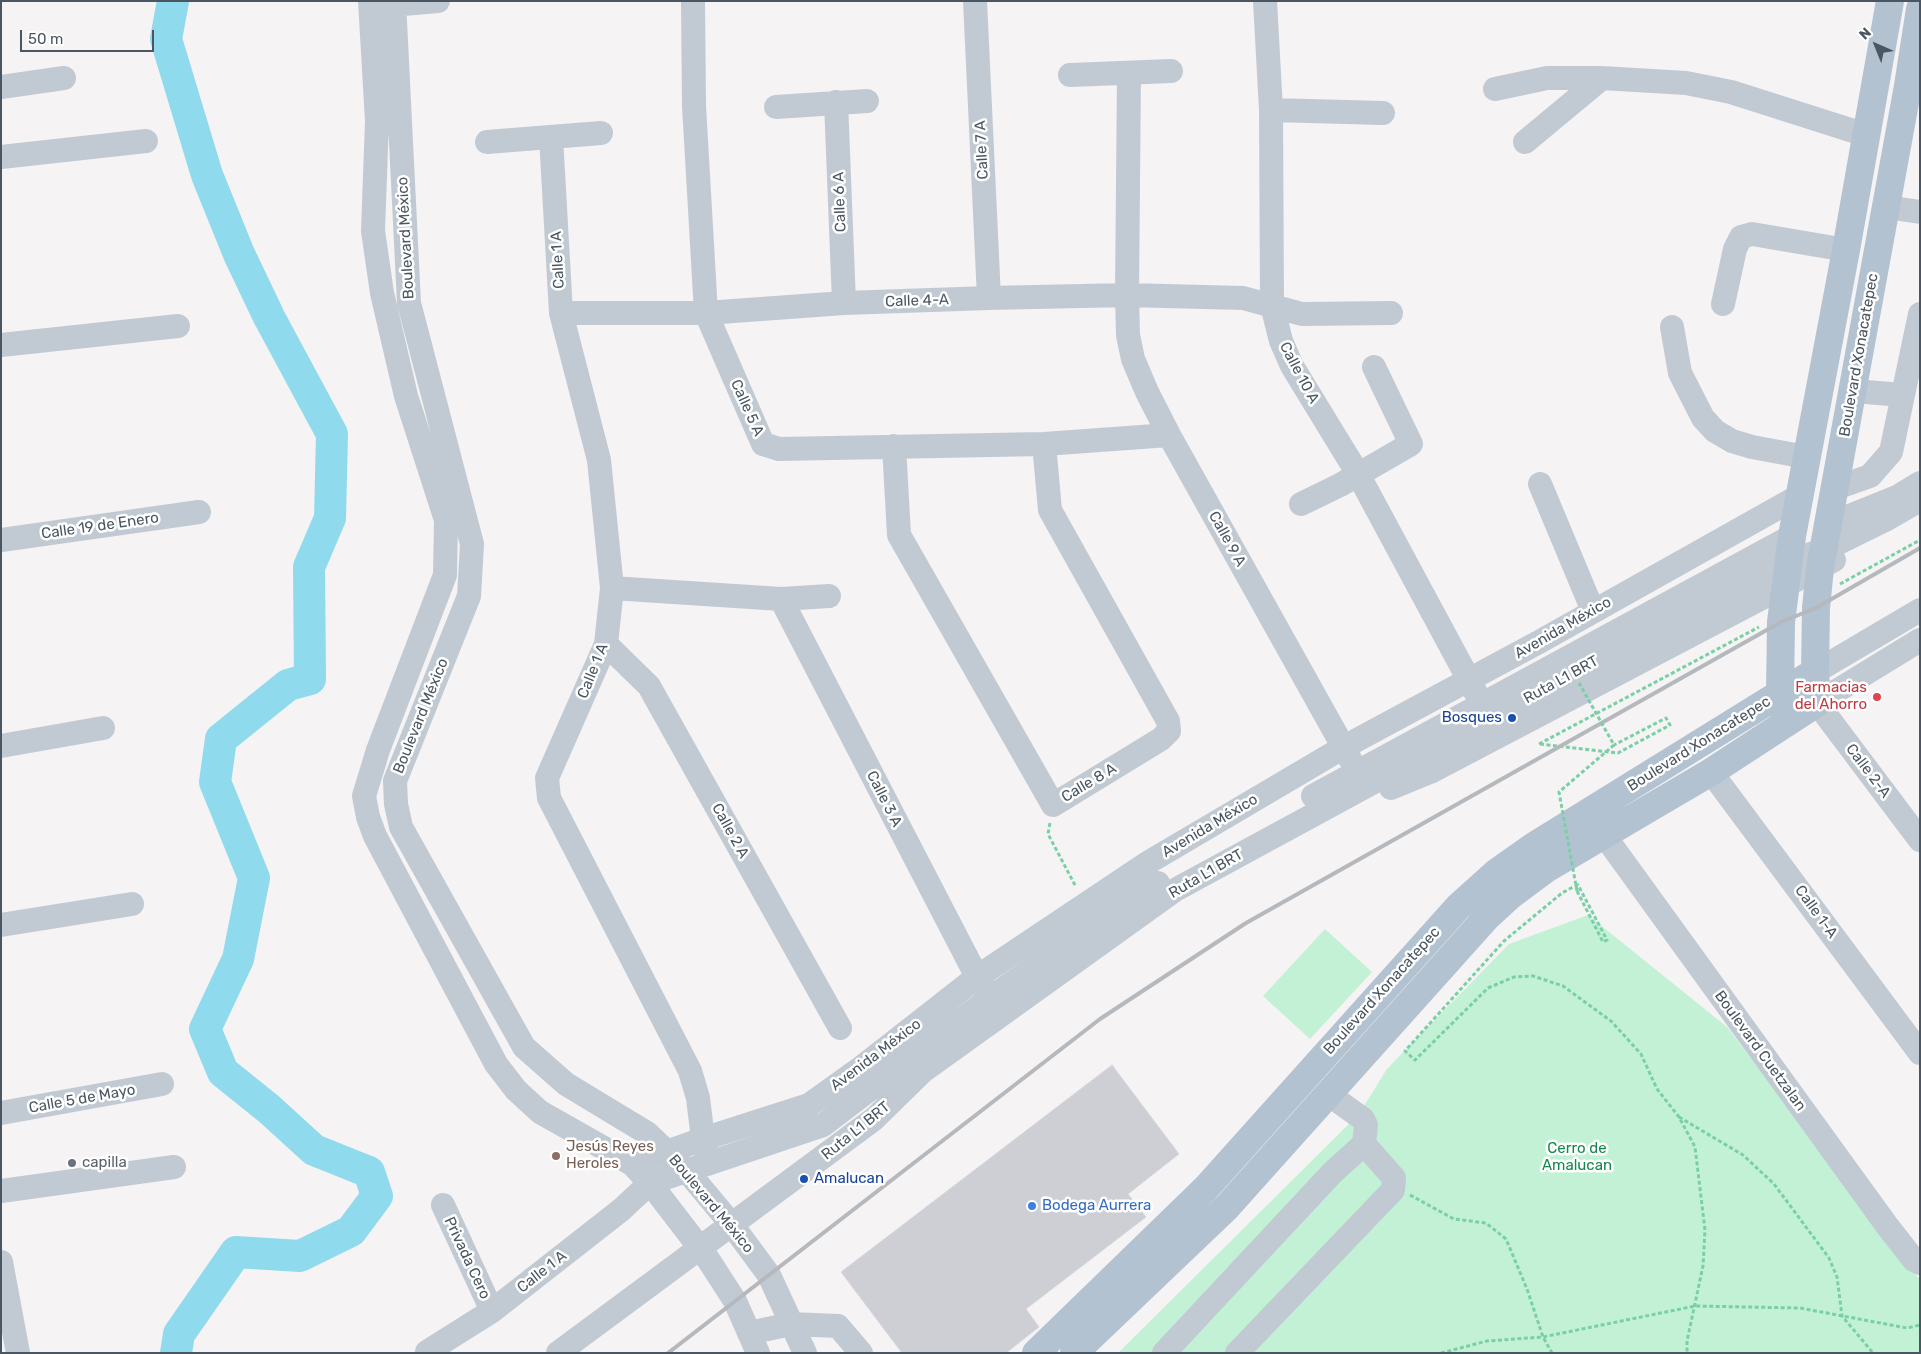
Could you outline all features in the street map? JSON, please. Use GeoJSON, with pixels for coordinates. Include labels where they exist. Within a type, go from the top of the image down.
{"type":"FeatureCollection","features":[{"type":"Feature","properties":{"kind":"main road","name":"Boulevard Xonacatepec"},"geometry":{"type":"LineString","coordinates":[[1074,1353],[1227,1207],[1493,911],[1511,895],[1546,869],[1711,772],[1784,724],[1780,694],[1781,615],[1788,561],[1890,1]]}},
{"type":"Feature","properties":{"kind":"main road","name":"Boulevard Xonacatepec"},"geometry":{"type":"LineString","coordinates":[[1817,703],[1815,672],[1816,608],[1825,547],[1886,207],[1914,86],[1920,9]]}},
{"type":"Feature","properties":{"kind":"main road"},"geometry":{"type":"LineString","coordinates":[[1780,694],[1815,672]]}},
{"type":"Feature","properties":{"kind":"main road","name":"Boulevard Xonacatepec"},"geometry":{"type":"LineString","coordinates":[[1036,1353],[1206,1188],[1458,907],[1490,878],[1534,846],[1780,694]]}},
{"type":"Feature","properties":{"kind":"main road"},"geometry":{"type":"LineString","coordinates":[[1784,724],[1817,703]]}},
{"type":"Feature","properties":{"kind":"street"},"geometry":{"type":"LineString","coordinates":[[371,4],[438,1]]}},
{"type":"Feature","properties":{"kind":"street","name":"Calle 5 A"},"geometry":{"type":"LineString","coordinates":[[693,1],[694,106],[706,313],[763,444],[780,449],[1044,444],[1169,435]]}},
{"type":"Feature","properties":{"kind":"street","name":"Calle 7 A"},"geometry":{"type":"LineString","coordinates":[[975,1],[989,298]]}},
{"type":"Feature","properties":{"kind":"street","name":"Calle 10 A"},"geometry":{"type":"LineString","coordinates":[[1265,1],[1271,110],[1272,305],[1281,341],[1292,366],[1358,474],[1482,704]]}},
{"type":"Feature","properties":{"kind":"street","name":"Boulevard México"},"geometry":{"type":"LineString","coordinates":[[394,3],[409,303],[472,544],[468,596],[395,781],[400,827],[524,1047],[566,1084],[647,1133],[687,1170],[735,1229],[768,1275],[805,1353]]}},
{"type":"Feature","properties":{"kind":"street","name":"Boulevard México"},"geometry":{"type":"LineString","coordinates":[[371,4],[377,121],[373,231],[382,293],[406,396],[446,520],[445,575],[378,750],[364,796],[368,817],[375,836],[496,1064],[516,1090],[540,1112],[632,1164],[650,1183],[704,1252],[735,1301],[754,1343]]}},
{"type":"Feature","properties":{"kind":"street"},"geometry":{"type":"LineString","coordinates":[[1070,75],[1170,71]]}},
{"type":"Feature","properties":{"kind":"street","name":"Calle 9 A"},"geometry":{"type":"LineString","coordinates":[[1130,73],[1127,296],[1128,335],[1133,359],[1169,435],[1357,772]]}},
{"type":"Feature","properties":{"kind":"street"},"geometry":{"type":"LineString","coordinates":[[1,87],[64,78]]}},
{"type":"Feature","properties":{"kind":"street"},"geometry":{"type":"LineString","coordinates":[[1495,89],[1547,78],[1602,78],[1686,83],[1731,92],[1866,135]]}},
{"type":"Feature","properties":{"kind":"street"},"geometry":{"type":"LineString","coordinates":[[1526,142],[1602,78]]}},
{"type":"Feature","properties":{"kind":"street"},"geometry":{"type":"LineString","coordinates":[[776,107],[867,101]]}},
{"type":"Feature","properties":{"kind":"street","name":"Calle 6 A"},"geometry":{"type":"LineString","coordinates":[[836,102],[844,303]]}},
{"type":"Feature","properties":{"kind":"street"},"geometry":{"type":"LineString","coordinates":[[1271,110],[1383,113]]}},
{"type":"Feature","properties":{"kind":"street"},"geometry":{"type":"LineString","coordinates":[[487,142],[601,133]]}},
{"type":"Feature","properties":{"kind":"street","name":"Calle 1 A"},"geometry":{"type":"LineString","coordinates":[[551,137],[560,313],[599,460],[612,588],[606,644],[547,778],[549,798],[690,1070],[698,1098],[703,1139],[710,1162]]}},
{"type":"Feature","properties":{"kind":"street"},"geometry":{"type":"LineString","coordinates":[[1,157],[146,141]]}},
{"type":"Feature","properties":{"kind":"street"},"geometry":{"type":"LineString","coordinates":[[1886,207],[1920,212]]}},
{"type":"Feature","properties":{"kind":"street"},"geometry":{"type":"LineString","coordinates":[[1723,304],[1735,249],[1741,237],[1752,234],[1846,250]]}},
{"type":"Feature","properties":{"kind":"street","name":"Calle 4-A"},"geometry":{"type":"LineString","coordinates":[[560,313],[706,313],[844,303],[1127,296],[1243,298],[1302,314],[1391,313]]}},
{"type":"Feature","properties":{"kind":"street"},"geometry":{"type":"LineString","coordinates":[[1836,488],[1870,476],[1891,452],[1920,314]]}},
{"type":"Feature","properties":{"kind":"street"},"geometry":{"type":"LineString","coordinates":[[1,345],[178,326]]}},
{"type":"Feature","properties":{"kind":"street"},"geometry":{"type":"LineString","coordinates":[[1672,327],[1680,373],[1703,418],[1715,431],[1732,441],[1752,447],[1806,457]]}},
{"type":"Feature","properties":{"kind":"street"},"geometry":{"type":"LineString","coordinates":[[1301,504],[1340,485],[1412,444],[1374,367]]}},
{"type":"Feature","properties":{"kind":"street"},"geometry":{"type":"LineString","coordinates":[[1853,391],[1903,395]]}},
{"type":"Feature","properties":{"kind":"street","name":"Calle 8 A"},"geometry":{"type":"LineString","coordinates":[[894,446],[899,535],[1053,805],[1161,739],[1169,731],[1168,721],[1050,510],[1044,444]]}},
{"type":"Feature","properties":{"kind":"street"},"geometry":{"type":"LineString","coordinates":[[1540,484],[1593,611]]}},
{"type":"Feature","properties":{"kind":"street"},"geometry":{"type":"LineString","coordinates":[[1825,547],[1897,497],[1920,484]]}},
{"type":"Feature","properties":{"kind":"street","name":"Avenida México"},"geometry":{"type":"LineString","coordinates":[[632,1164],[809,1105],[862,1068],[977,977],[1149,862],[1344,746],[1469,681],[1799,496]]}},
{"type":"Feature","properties":{"kind":"street","name":"Ruta L1 BRT"},"geometry":{"type":"LineString","coordinates":[[1825,547],[1885,520],[1920,500]]}},
{"type":"Feature","properties":{"kind":"street","name":"Calle 19 de Enero"},"geometry":{"type":"LineString","coordinates":[[1,540],[199,512]]}},
{"type":"Feature","properties":{"kind":"street","name":"Ruta L1 BRT"},"geometry":{"type":"LineString","coordinates":[[558,1353],[667,1279],[735,1229],[874,1120],[923,1071],[1175,890],[1744,581],[1788,561],[1920,512]]}},
{"type":"Feature","properties":{"kind":"street","name":"Avenida México"},"geometry":{"type":"LineString","coordinates":[[650,1183],[823,1125],[990,998],[1160,882],[1482,704],[1788,561]]}},
{"type":"Feature","properties":{"kind":"street"},"geometry":{"type":"LineString","coordinates":[[612,588],[781,598],[829,596]]}},
{"type":"Feature","properties":{"kind":"street","name":"Calle 3 A"},"geometry":{"type":"LineString","coordinates":[[781,598],[977,977],[990,998]]}},
{"type":"Feature","properties":{"kind":"street"},"geometry":{"type":"LineString","coordinates":[[1815,672],[1920,610]]}},
{"type":"Feature","properties":{"kind":"street"},"geometry":{"type":"LineString","coordinates":[[1817,703],[1920,640]]}},
{"type":"Feature","properties":{"kind":"street","name":"Calle 2 A"},"geometry":{"type":"LineString","coordinates":[[606,644],[649,686],[840,1028]]}},
{"type":"Feature","properties":{"kind":"street","name":"Calle 2-A"},"geometry":{"type":"LineString","coordinates":[[1817,703],[1920,840]]}},
{"type":"Feature","properties":{"kind":"street"},"geometry":{"type":"LineString","coordinates":[[1,746],[103,728]]}},
{"type":"Feature","properties":{"kind":"street","name":"Calle 1-A"},"geometry":{"type":"LineString","coordinates":[[1711,772],[1920,1053]]}},
{"type":"Feature","properties":{"kind":"street","name":"Boulevard Cuetzalan"},"geometry":{"type":"LineString","coordinates":[[1604,835],[1888,1228],[1914,1260],[1920,1263]]}},
{"type":"Feature","properties":{"kind":"street"},"geometry":{"type":"LineString","coordinates":[[1,925],[132,904]]}},
{"type":"Feature","properties":{"kind":"street","name":"Calle 5 de Mayo"},"geometry":{"type":"LineString","coordinates":[[1,1113],[162,1084]]}},
{"type":"Feature","properties":{"kind":"street"},"geometry":{"type":"LineString","coordinates":[[1164,1353],[1333,1172],[1364,1144],[1366,1125],[1363,1119],[1328,1094]]}},
{"type":"Feature","properties":{"kind":"street"},"geometry":{"type":"LineString","coordinates":[[1237,1353],[1393,1190],[1394,1178],[1364,1144]]}},
{"type":"Feature","properties":{"kind":"street"},"geometry":{"type":"LineString","coordinates":[[1,1192],[174,1167]]}},
{"type":"Feature","properties":{"kind":"street","name":"Calle 1 A"},"geometry":{"type":"LineString","coordinates":[[427,1352],[492,1312],[621,1210],[650,1183]]}},
{"type":"Feature","properties":{"kind":"street","name":"Privada Cero"},"geometry":{"type":"LineString","coordinates":[[443,1205],[492,1312]]}},
{"type":"Feature","properties":{"kind":"street"},"geometry":{"type":"LineString","coordinates":[[1,1262],[6,1318],[18,1353]]}},
{"type":"Feature","properties":{"kind":"street","name":"Ruta L1 BRT"},"geometry":{"type":"LineString","coordinates":[[576,1353],[667,1279]]}},
{"type":"Feature","properties":{"kind":"street"},"geometry":{"type":"LineString","coordinates":[[754,1343],[792,1324],[838,1326],[860,1353]]}},
{"type":"Feature","properties":{"kind":"path"},"geometry":{"type":"LineString","coordinates":[[1818,596],[1920,540]]}},
{"type":"Feature","properties":{"kind":"path"},"geometry":{"type":"LineString","coordinates":[[1687,1353],[1687,1341],[1703,1266],[1705,1230],[1694,1146],[1679,1117],[1657,1088],[1641,1054],[1611,1021],[1563,986],[1533,976],[1514,977],[1488,988],[1415,1060],[1405,1051],[1504,941],[1562,893],[1572,887],[1578,885],[1607,940],[1604,942],[1577,891],[1559,792],[1614,745],[1666,718],[1670,725],[1618,753],[1539,744],[1781,615]]}},
{"type":"Feature","properties":{"kind":"path"},"geometry":{"type":"LineString","coordinates":[[1579,683],[1614,745]]}},
{"type":"Feature","properties":{"kind":"path"},"geometry":{"type":"LineString","coordinates":[[1053,805],[1048,834],[1086,905]]}},
{"type":"Feature","properties":{"kind":"path"},"geometry":{"type":"LineString","coordinates":[[1679,1117],[1743,1155],[1774,1184],[1830,1258],[1837,1277],[1842,1316],[1873,1353]]}},
{"type":"Feature","properties":{"kind":"path"},"geometry":{"type":"LineString","coordinates":[[1393,1190],[1402,1191],[1454,1219],[1486,1223],[1506,1239],[1552,1353]]}},
{"type":"Feature","properties":{"kind":"path"},"geometry":{"type":"LineString","coordinates":[[1442,1353],[1486,1341],[1544,1337],[1695,1306],[1800,1308],[1906,1328],[1920,1325]]}},
{"type":"Feature","properties":{"kind":"green space","name":"Cerro de Amalucan"},"geometry":{"type":"Polygon","coordinates":[[[1588,915],[1727,1027],[1920,1280],[1920,1353],[1118,1353],[1359,1114],[1387,1069],[1509,944],[1588,915]]]}},
{"type":"Feature","properties":{"kind":"green space"},"geometry":{"type":"Polygon","coordinates":[[[1325,929],[1372,972],[1310,1039],[1263,996],[1325,929]]]}},
{"type":"Feature","properties":{"kind":"building","name":"Bodega Aurrera"},"geometry":{"type":"Polygon","coordinates":[[[1112,1065],[1179,1154],[1128,1194],[1146,1217],[1026,1309],[1039,1327],[1006,1353],[902,1353],[841,1272],[1112,1065]]]}},
{"type":"Feature","properties":{"kind":"waterway"},"geometry":{"type":"LineString","coordinates":[[173,1],[166,39],[207,175],[239,254],[269,317],[332,434],[330,518],[309,567],[310,679],[288,685],[221,739],[215,782],[254,878],[238,959],[205,1029],[223,1072],[269,1109],[314,1150],[369,1172],[377,1196],[351,1231],[300,1256],[236,1252],[179,1334],[176,1353]]}},
{"type":"Feature","properties":{"kind":"railway"},"geometry":{"type":"LineString","coordinates":[[668,1353],[1100,1019],[1246,923],[1781,622],[1816,608],[1920,548]]}},
{"type":"Feature","properties":{"kind":"place","name":"Farmacias del Ahorro"},"geometry":{"type":"Point","coordinates":[1877,697]}},
{"type":"Feature","properties":{"kind":"place","name":"Bosques"},"geometry":{"type":"Point","coordinates":[1512,718]}},
{"type":"Feature","properties":{"kind":"place","name":"Jesús Reyes Heroles"},"geometry":{"type":"Point","coordinates":[556,1156]}},
{"type":"Feature","properties":{"kind":"place","name":"capilla"},"geometry":{"type":"Point","coordinates":[72,1163]}},
{"type":"Feature","properties":{"kind":"place","name":"Amalucan"},"geometry":{"type":"Point","coordinates":[804,1179]}},
{"type":"Feature","properties":{"kind":"place","name":"Bodega Aurrera"},"geometry":{"type":"Point","coordinates":[1032,1206]}}]}
